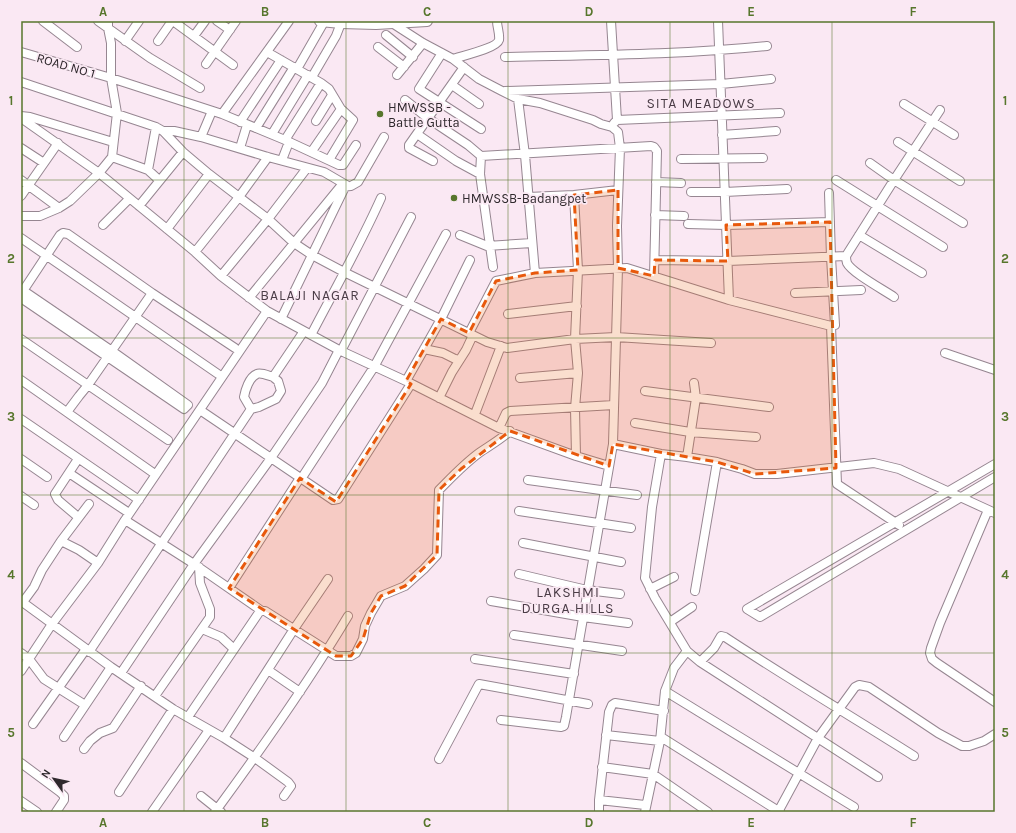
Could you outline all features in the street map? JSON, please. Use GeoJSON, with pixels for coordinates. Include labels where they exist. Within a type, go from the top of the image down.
{"type":"FeatureCollection","features":[{"type":"Feature","properties":{"kind":"main road"},"geometry":{"type":"LineString","coordinates":[[322,22],[341,24],[427,21]]}},
{"type":"Feature","properties":{"kind":"street"},"geometry":{"type":"LineString","coordinates":[[42,21],[77,47]]}},
{"type":"Feature","properties":{"kind":"street"},"geometry":{"type":"LineString","coordinates":[[98,21],[108,24],[125,41],[200,88]]}},
{"type":"Feature","properties":{"kind":"street"},"geometry":{"type":"LineString","coordinates":[[125,41],[139,21]]}},
{"type":"Feature","properties":{"kind":"street"},"geometry":{"type":"LineString","coordinates":[[158,41],[173,21],[233,65]]}},
{"type":"Feature","properties":{"kind":"street"},"geometry":{"type":"LineString","coordinates":[[194,36],[205,21]]}},
{"type":"Feature","properties":{"kind":"street"},"geometry":{"type":"LineString","coordinates":[[217,21],[230,30]]}},
{"type":"Feature","properties":{"kind":"street"},"geometry":{"type":"LineString","coordinates":[[206,64],[236,21]]}},
{"type":"Feature","properties":{"kind":"street"},"geometry":{"type":"LineString","coordinates":[[222,114],[289,21]]}},
{"type":"Feature","properties":{"kind":"street"},"geometry":{"type":"LineString","coordinates":[[453,59],[488,48],[497,43],[499,40],[497,21]]}},
{"type":"Feature","properties":{"kind":"street"},"geometry":{"type":"LineString","coordinates":[[611,21],[617,120],[612,127]]}},
{"type":"Feature","properties":{"kind":"street"},"geometry":{"type":"LineString","coordinates":[[718,21],[729,300]]}},
{"type":"Feature","properties":{"kind":"street"},"geometry":{"type":"LineString","coordinates":[[256,128],[295,68],[322,22]]}},
{"type":"Feature","properties":{"kind":"street"},"geometry":{"type":"LineString","coordinates":[[392,23],[453,59],[479,79],[518,99],[540,103],[593,120],[612,127],[618,132],[620,148],[613,444],[569,701],[564,726],[561,727],[501,720]]}},
{"type":"Feature","properties":{"kind":"street"},"geometry":{"type":"LineString","coordinates":[[21,216],[40,216],[59,208],[70,201],[99,173],[112,157],[117,113],[111,78],[111,43],[108,24]]}},
{"type":"Feature","properties":{"kind":"street"},"geometry":{"type":"LineString","coordinates":[[272,134],[336,36],[341,24]]}},
{"type":"Feature","properties":{"kind":"street"},"geometry":{"type":"LineString","coordinates":[[386,35],[413,57]]}},
{"type":"Feature","properties":{"kind":"street"},"geometry":{"type":"LineString","coordinates":[[397,76],[423,42]]}},
{"type":"Feature","properties":{"kind":"street"},"geometry":{"type":"LineString","coordinates":[[505,57],[720,51],[767,46]]}},
{"type":"Feature","properties":{"kind":"street"},"geometry":{"type":"LineString","coordinates":[[378,47],[404,67]]}},
{"type":"Feature","properties":{"kind":"street","name":"ROAD NO 1"},"geometry":{"type":"LineString","coordinates":[[21,52],[111,78],[222,114],[312,151],[329,160]]}},
{"type":"Feature","properties":{"kind":"street"},"geometry":{"type":"LineString","coordinates":[[267,52],[310,76],[329,89],[341,109],[353,120],[329,160],[339,165],[343,165],[356,145]]}},
{"type":"Feature","properties":{"kind":"street"},"geometry":{"type":"LineString","coordinates":[[442,53],[419,89],[481,129]]}},
{"type":"Feature","properties":{"kind":"street"},"geometry":{"type":"LineString","coordinates":[[240,148],[243,123],[281,60]]}},
{"type":"Feature","properties":{"kind":"street"},"geometry":{"type":"LineString","coordinates":[[434,160],[409,148],[409,146],[464,67]]}},
{"type":"Feature","properties":{"kind":"street"},"geometry":{"type":"LineString","coordinates":[[502,91],[721,84],[771,78]]}},
{"type":"Feature","properties":{"kind":"street"},"geometry":{"type":"LineString","coordinates":[[21,82],[117,113],[159,129],[201,137],[324,172],[346,187]]}},
{"type":"Feature","properties":{"kind":"street"},"geometry":{"type":"LineString","coordinates":[[282,160],[287,141],[321,83]]}},
{"type":"Feature","properties":{"kind":"street"},"geometry":{"type":"LineString","coordinates":[[452,85],[479,104]]}},
{"type":"Feature","properties":{"kind":"street"},"geometry":{"type":"LineString","coordinates":[[316,121],[332,95]]}},
{"type":"Feature","properties":{"kind":"street"},"geometry":{"type":"LineString","coordinates":[[518,99],[535,273]]}},
{"type":"Feature","properties":{"kind":"street"},"geometry":{"type":"LineString","coordinates":[[405,100],[481,156],[651,146],[656,148],[654,276]]}},
{"type":"Feature","properties":{"kind":"street"},"geometry":{"type":"LineString","coordinates":[[904,104],[954,135]]}},
{"type":"Feature","properties":{"kind":"street"},"geometry":{"type":"LineString","coordinates":[[312,151],[341,109]]}},
{"type":"Feature","properties":{"kind":"street"},"geometry":{"type":"LineString","coordinates":[[894,297],[850,267],[846,261],[846,256],[940,110]]}},
{"type":"Feature","properties":{"kind":"street"},"geometry":{"type":"LineString","coordinates":[[201,137],[212,112]]}},
{"type":"Feature","properties":{"kind":"street"},"geometry":{"type":"LineString","coordinates":[[617,120],[780,112]]}},
{"type":"Feature","properties":{"kind":"street"},"geometry":{"type":"LineString","coordinates":[[21,117],[30,117],[113,142]]}},
{"type":"Feature","properties":{"kind":"street"},"geometry":{"type":"LineString","coordinates":[[21,117],[99,173],[195,252],[221,276],[281,319],[340,351],[409,382],[499,428],[576,456],[609,466]]}},
{"type":"Feature","properties":{"kind":"street"},"geometry":{"type":"LineString","coordinates":[[159,129],[183,152],[268,219],[294,243],[312,255],[471,334],[507,348],[576,339],[616,337],[710,343]]}},
{"type":"Feature","properties":{"kind":"street"},"geometry":{"type":"LineString","coordinates":[[148,170],[159,129]]}},
{"type":"Feature","properties":{"kind":"street"},"geometry":{"type":"LineString","coordinates":[[722,135],[776,131]]}},
{"type":"Feature","properties":{"kind":"street"},"geometry":{"type":"LineString","coordinates":[[417,134],[456,161],[480,174]]}},
{"type":"Feature","properties":{"kind":"street"},"geometry":{"type":"LineString","coordinates":[[250,298],[340,188],[358,182],[384,137]]}},
{"type":"Feature","properties":{"kind":"street"},"geometry":{"type":"LineString","coordinates":[[898,142],[960,181]]}},
{"type":"Feature","properties":{"kind":"street"},"geometry":{"type":"LineString","coordinates":[[21,196],[25,182],[44,163],[58,143]]}},
{"type":"Feature","properties":{"kind":"street"},"geometry":{"type":"LineString","coordinates":[[21,148],[44,163]]}},
{"type":"Feature","properties":{"kind":"street"},"geometry":{"type":"LineString","coordinates":[[139,206],[183,152]]}},
{"type":"Feature","properties":{"kind":"street"},"geometry":{"type":"LineString","coordinates":[[481,156],[480,174],[493,267]]}},
{"type":"Feature","properties":{"kind":"street"},"geometry":{"type":"LineString","coordinates":[[112,157],[148,170],[159,180]]}},
{"type":"Feature","properties":{"kind":"street"},"geometry":{"type":"LineString","coordinates":[[195,252],[239,197],[268,157]]}},
{"type":"Feature","properties":{"kind":"street"},"geometry":{"type":"LineString","coordinates":[[681,159],[764,158]]}},
{"type":"Feature","properties":{"kind":"street"},"geometry":{"type":"LineString","coordinates":[[870,163],[894,180],[963,223]]}},
{"type":"Feature","properties":{"kind":"street"},"geometry":{"type":"LineString","coordinates":[[221,276],[268,219],[307,168]]}},
{"type":"Feature","properties":{"kind":"street"},"geometry":{"type":"LineString","coordinates":[[167,229],[210,174]]}},
{"type":"Feature","properties":{"kind":"street"},"geometry":{"type":"LineString","coordinates":[[836,180],[943,247]]}},
{"type":"Feature","properties":{"kind":"street"},"geometry":{"type":"LineString","coordinates":[[25,182],[59,208]]}},
{"type":"Feature","properties":{"kind":"street"},"geometry":{"type":"LineString","coordinates":[[656,182],[681,184]]}},
{"type":"Feature","properties":{"kind":"street"},"geometry":{"type":"LineString","coordinates":[[281,319],[346,187]]}},
{"type":"Feature","properties":{"kind":"street"},"geometry":{"type":"LineString","coordinates":[[691,192],[787,189]]}},
{"type":"Feature","properties":{"kind":"street"},"geometry":{"type":"LineString","coordinates":[[528,197],[574,195],[618,190]]}},
{"type":"Feature","properties":{"kind":"street"},"geometry":{"type":"LineString","coordinates":[[829,194],[835,325],[831,326]]}},
{"type":"Feature","properties":{"kind":"street"},"geometry":{"type":"LineString","coordinates":[[574,195],[578,270],[576,339],[578,373],[575,408],[576,456]]}},
{"type":"Feature","properties":{"kind":"street"},"geometry":{"type":"LineString","coordinates":[[103,225],[129,198]]}},
{"type":"Feature","properties":{"kind":"street"},"geometry":{"type":"LineString","coordinates":[[273,377],[307,333],[344,272],[361,241],[381,198]]}},
{"type":"Feature","properties":{"kind":"street"},"geometry":{"type":"LineString","coordinates":[[656,215],[684,216]]}},
{"type":"Feature","properties":{"kind":"street"},"geometry":{"type":"LineString","coordinates":[[121,673],[322,383],[376,287],[411,217]]}},
{"type":"Feature","properties":{"kind":"street"},"geometry":{"type":"LineString","coordinates":[[688,224],[726,225],[830,222]]}},
{"type":"Feature","properties":{"kind":"street"},"geometry":{"type":"LineString","coordinates":[[110,354],[188,404],[185,409],[110,354],[22,293],[60,235],[63,233],[68,234],[152,293],[235,348]]}},
{"type":"Feature","properties":{"kind":"street"},"geometry":{"type":"LineString","coordinates":[[229,588],[374,367],[446,234]]}},
{"type":"Feature","properties":{"kind":"street"},"geometry":{"type":"LineString","coordinates":[[460,235],[484,246],[532,243]]}},
{"type":"Feature","properties":{"kind":"street"},"geometry":{"type":"LineString","coordinates":[[859,235],[922,273]]}},
{"type":"Feature","properties":{"kind":"street"},"geometry":{"type":"LineString","coordinates":[[21,238],[218,374]]}},
{"type":"Feature","properties":{"kind":"street"},"geometry":{"type":"LineString","coordinates":[[654,260],[728,261],[846,256]]}},
{"type":"Feature","properties":{"kind":"street"},"geometry":{"type":"LineString","coordinates":[[200,410],[333,500],[338,499],[409,382],[424,349],[441,319],[470,260]]}},
{"type":"Feature","properties":{"kind":"street"},"geometry":{"type":"LineString","coordinates":[[438,398],[466,350],[471,334],[496,281],[535,273],[627,268],[729,300],[831,326]]}},
{"type":"Feature","properties":{"kind":"street"},"geometry":{"type":"LineString","coordinates":[[795,292],[861,290]]}},
{"type":"Feature","properties":{"kind":"street"},"geometry":{"type":"LineString","coordinates":[[68,412],[152,293]]}},
{"type":"Feature","properties":{"kind":"street"},"geometry":{"type":"LineString","coordinates":[[508,314],[577,306]]}},
{"type":"Feature","properties":{"kind":"street"},"geometry":{"type":"LineString","coordinates":[[21,671],[52,624],[98,562],[127,516],[268,311]]}},
{"type":"Feature","properties":{"kind":"street"},"geometry":{"type":"LineString","coordinates":[[831,326],[837,484],[906,530]]}},
{"type":"Feature","properties":{"kind":"street"},"geometry":{"type":"LineString","coordinates":[[21,339],[168,440]]}},
{"type":"Feature","properties":{"kind":"street"},"geometry":{"type":"LineString","coordinates":[[474,414],[502,346]]}},
{"type":"Feature","properties":{"kind":"street"},"geometry":{"type":"LineString","coordinates":[[424,349],[443,353],[459,360]]}},
{"type":"Feature","properties":{"kind":"street"},"geometry":{"type":"LineString","coordinates":[[945,353],[995,370]]}},
{"type":"Feature","properties":{"kind":"street"},"geometry":{"type":"LineString","coordinates":[[520,378],[578,373]]}},
{"type":"Feature","properties":{"kind":"street"},"geometry":{"type":"LineString","coordinates":[[33,724],[57,688],[88,650],[162,543],[251,409],[258,408],[276,399],[281,391],[278,381],[273,377],[262,374],[257,374],[253,378],[245,391],[244,397],[251,409]]}},
{"type":"Feature","properties":{"kind":"street"},"geometry":{"type":"LineString","coordinates":[[21,380],[152,472]]}},
{"type":"Feature","properties":{"kind":"street"},"geometry":{"type":"LineString","coordinates":[[687,456],[696,398],[694,383]]}},
{"type":"Feature","properties":{"kind":"street"},"geometry":{"type":"LineString","coordinates":[[645,391],[769,407]]}},
{"type":"Feature","properties":{"kind":"street"},"geometry":{"type":"LineString","coordinates":[[499,428],[506,413],[510,411],[614,405]]}},
{"type":"Feature","properties":{"kind":"street"},"geometry":{"type":"LineString","coordinates":[[21,419],[139,500]]}},
{"type":"Feature","properties":{"kind":"street"},"geometry":{"type":"LineString","coordinates":[[635,423],[690,432],[756,437]]}},
{"type":"Feature","properties":{"kind":"street"},"geometry":{"type":"LineString","coordinates":[[70,473],[162,543],[262,611],[265,611],[336,656],[351,656],[356,653],[363,640],[365,626],[381,596],[405,586],[437,555],[439,490],[479,453],[503,438],[510,431]]}},
{"type":"Feature","properties":{"kind":"street"},"geometry":{"type":"LineString","coordinates":[[613,444],[661,454],[687,456],[717,462],[755,474],[776,474],[874,463],[899,468],[991,512],[940,623],[930,654],[937,663],[995,702]]}},
{"type":"Feature","properties":{"kind":"street"},"geometry":{"type":"LineString","coordinates":[[661,454],[652,507],[645,578],[650,590],[687,651],[700,662],[878,777]]}},
{"type":"Feature","properties":{"kind":"street"},"geometry":{"type":"LineString","coordinates":[[21,459],[47,477]]}},
{"type":"Feature","properties":{"kind":"street"},"geometry":{"type":"LineString","coordinates":[[78,459],[55,494],[58,500],[78,517]]}},
{"type":"Feature","properties":{"kind":"street"},"geometry":{"type":"LineString","coordinates":[[695,591],[717,462]]}},
{"type":"Feature","properties":{"kind":"street"},"geometry":{"type":"LineString","coordinates":[[995,464],[747,609],[760,618],[995,477]]}},
{"type":"Feature","properties":{"kind":"street"},"geometry":{"type":"LineString","coordinates":[[528,480],[605,492],[637,495]]}},
{"type":"Feature","properties":{"kind":"street"},"geometry":{"type":"LineString","coordinates":[[21,496],[34,505]]}},
{"type":"Feature","properties":{"kind":"street"},"geometry":{"type":"LineString","coordinates":[[89,504],[61,541],[42,570],[34,587],[22,601],[112,668],[156,696],[173,709],[224,738],[255,758],[291,784],[284,796]]}},
{"type":"Feature","properties":{"kind":"street"},"geometry":{"type":"LineString","coordinates":[[519,510],[631,528]]}},
{"type":"Feature","properties":{"kind":"street"},"geometry":{"type":"LineString","coordinates":[[61,541],[98,562]]}},
{"type":"Feature","properties":{"kind":"street"},"geometry":{"type":"LineString","coordinates":[[523,543],[621,562]]}},
{"type":"Feature","properties":{"kind":"street"},"geometry":{"type":"LineString","coordinates":[[156,696],[202,629],[211,613],[200,583],[196,565]]}},
{"type":"Feature","properties":{"kind":"street"},"geometry":{"type":"LineString","coordinates":[[519,574],[588,590],[620,594]]}},
{"type":"Feature","properties":{"kind":"street"},"geometry":{"type":"LineString","coordinates":[[650,590],[674,577]]}},
{"type":"Feature","properties":{"kind":"street"},"geometry":{"type":"LineString","coordinates":[[224,738],[328,579]]}},
{"type":"Feature","properties":{"kind":"street"},"geometry":{"type":"LineString","coordinates":[[491,601],[583,617],[628,623]]}},
{"type":"Feature","properties":{"kind":"street"},"geometry":{"type":"LineString","coordinates":[[670,622],[692,607]]}},
{"type":"Feature","properties":{"kind":"street"},"geometry":{"type":"LineString","coordinates":[[188,717],[257,613],[262,611]]}},
{"type":"Feature","properties":{"kind":"street"},"geometry":{"type":"LineString","coordinates":[[201,796],[218,811],[300,692],[348,616]]}},
{"type":"Feature","properties":{"kind":"street"},"geometry":{"type":"LineString","coordinates":[[202,629],[221,637],[234,649]]}},
{"type":"Feature","properties":{"kind":"street"},"geometry":{"type":"LineString","coordinates":[[514,635],[622,651]]}},
{"type":"Feature","properties":{"kind":"street"},"geometry":{"type":"LineString","coordinates":[[700,662],[714,648],[720,636],[725,637],[793,682],[914,756]]}},
{"type":"Feature","properties":{"kind":"street"},"geometry":{"type":"LineString","coordinates":[[598,800],[646,809],[661,739],[665,691],[674,668],[687,651]]}},
{"type":"Feature","properties":{"kind":"street"},"geometry":{"type":"LineString","coordinates":[[21,654],[28,659],[44,679],[85,705]]}},
{"type":"Feature","properties":{"kind":"street"},"geometry":{"type":"LineString","coordinates":[[475,659],[574,674]]}},
{"type":"Feature","properties":{"kind":"street"},"geometry":{"type":"LineString","coordinates":[[64,736],[112,668]]}},
{"type":"Feature","properties":{"kind":"street"},"geometry":{"type":"LineString","coordinates":[[268,670],[300,692]]}},
{"type":"Feature","properties":{"kind":"street"},"geometry":{"type":"LineString","coordinates":[[439,759],[479,684],[588,704]]}},
{"type":"Feature","properties":{"kind":"street"},"geometry":{"type":"LineString","coordinates":[[606,735],[661,739],[779,812],[818,738],[855,687],[859,685],[869,687],[938,733],[962,746],[969,746],[984,741],[995,734]]}},
{"type":"Feature","properties":{"kind":"street"},"geometry":{"type":"LineString","coordinates":[[84,749],[95,736],[113,728],[141,686]]}},
{"type":"Feature","properties":{"kind":"street"},"geometry":{"type":"LineString","coordinates":[[665,691],[854,807]]}},
{"type":"Feature","properties":{"kind":"street"},"geometry":{"type":"LineString","coordinates":[[599,812],[598,800],[609,712],[611,708],[614,704],[664,710]]}},
{"type":"Feature","properties":{"kind":"street"},"geometry":{"type":"LineString","coordinates":[[119,792],[173,709]]}},
{"type":"Feature","properties":{"kind":"street"},"geometry":{"type":"LineString","coordinates":[[153,812],[209,730]]}},
{"type":"Feature","properties":{"kind":"street"},"geometry":{"type":"LineString","coordinates":[[21,763],[64,796],[64,800],[56,812]]}},
{"type":"Feature","properties":{"kind":"street"},"geometry":{"type":"LineString","coordinates":[[602,767],[653,774],[708,812]]}},
{"type":"Feature","properties":{"kind":"street"},"geometry":{"type":"LineString","coordinates":[[21,801],[37,812]]}},
{"type":"Feature","properties":{"kind":"highlighted area"},"geometry":{"type":"Polygon","coordinates":[[[618,190],[618,268],[654,276],[655,260],[728,261],[726,225],[830,222],[836,468],[755,474],[717,462],[613,444],[609,466],[510,431],[461,469],[439,490],[437,555],[405,586],[381,596],[371,613],[363,639],[351,656],[336,656],[229,588],[300,478],[336,502],[411,384],[406,381],[441,319],[469,333],[496,281],[535,273],[578,270],[574,195],[618,190]]]}},
{"type":"Feature","properties":{"kind":"place","name":"HMWSSB - Battle Gutta"},"geometry":{"type":"Point","coordinates":[380,114]}},
{"type":"Feature","properties":{"kind":"place","name":"HMWSSB-Badangpet"},"geometry":{"type":"Point","coordinates":[454,198]}},
{"type":"Feature","properties":{"kind":"district","name":"SITA MEADOWS"},"geometry":{"type":"Point","coordinates":[701,103]}},
{"type":"Feature","properties":{"kind":"district","name":"BALAJI NAGAR"},"geometry":{"type":"Point","coordinates":[310,295]}},
{"type":"Feature","properties":{"kind":"district","name":"LAKSHMI DURGA HILLS"},"geometry":{"type":"Point","coordinates":[568,600]}}]}
